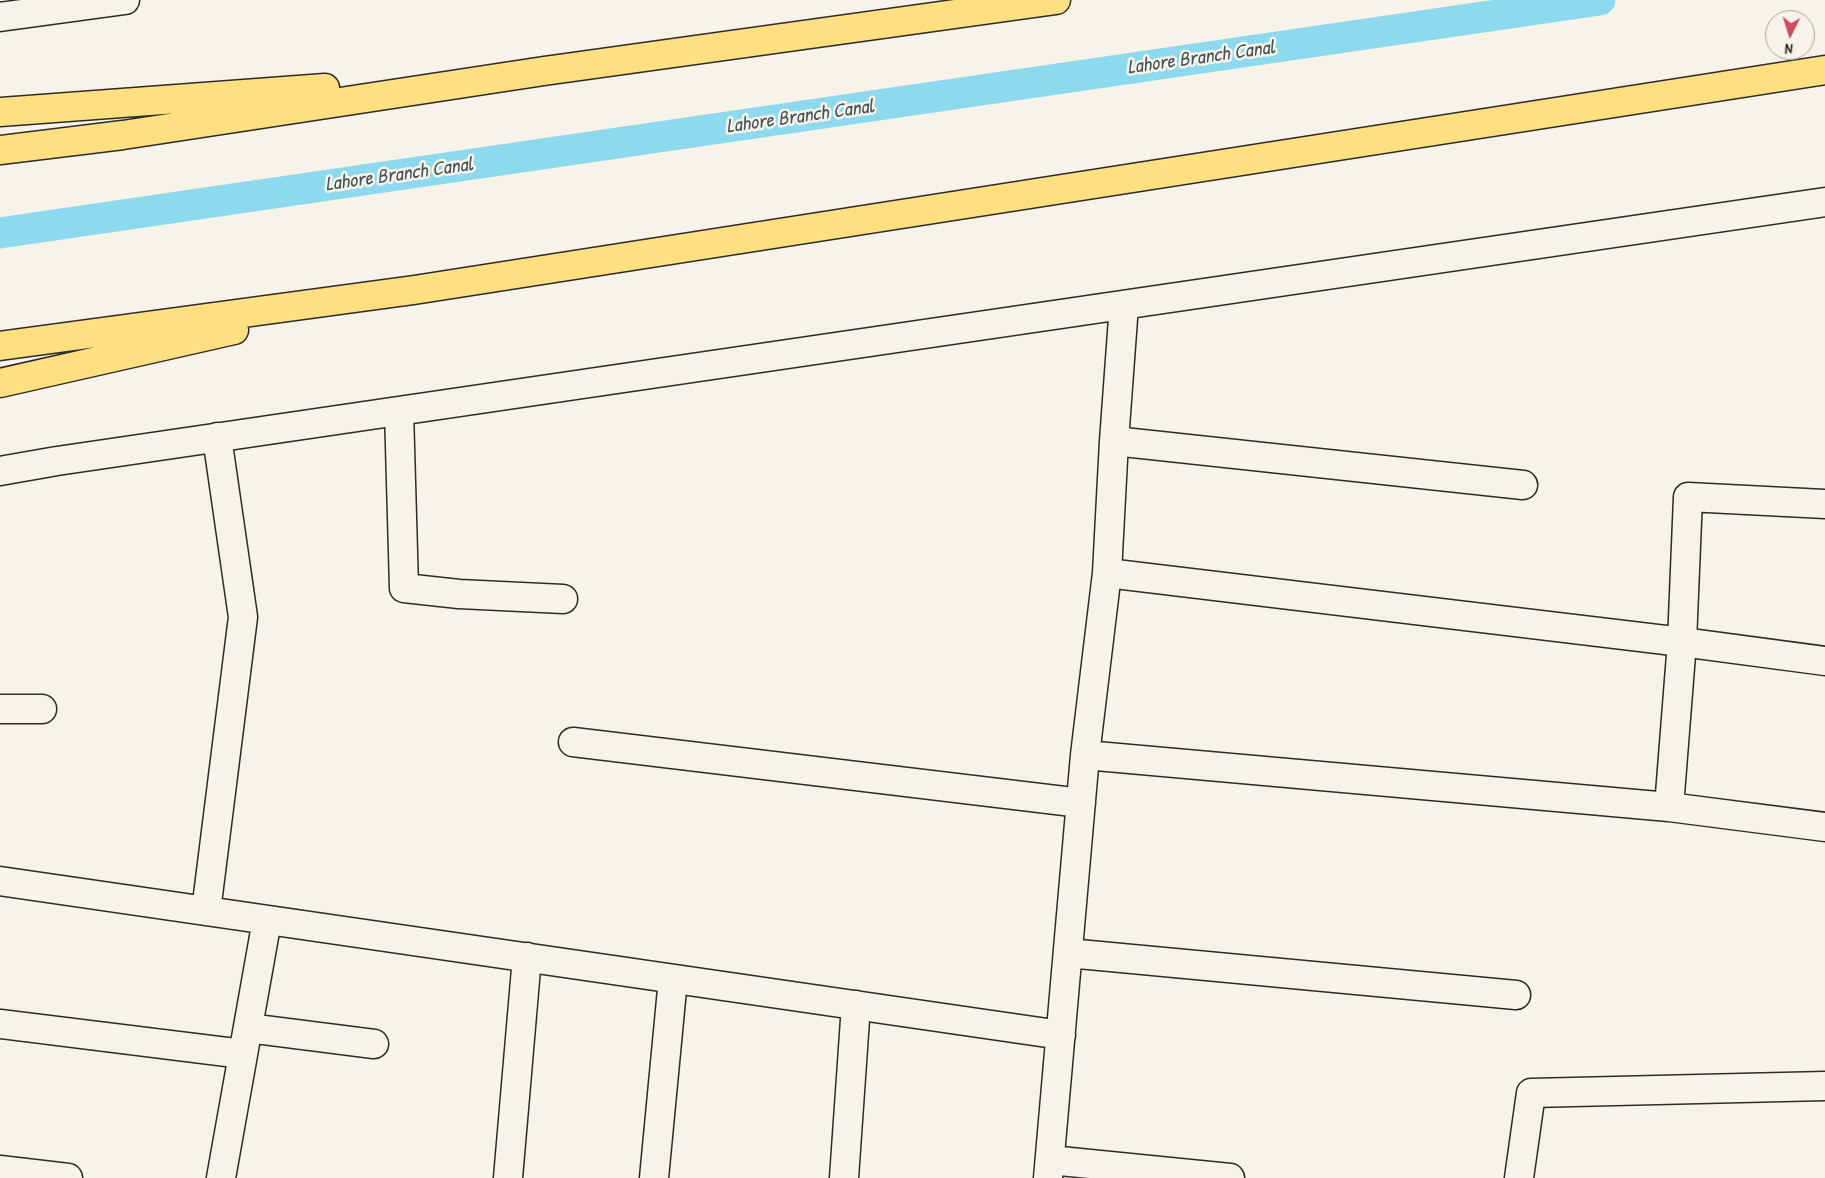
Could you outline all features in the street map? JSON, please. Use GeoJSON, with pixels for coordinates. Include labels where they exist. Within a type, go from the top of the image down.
{"type":"FeatureCollection","features":[{"type":"Feature","properties":{"kind":"highway"},"geometry":{"type":"LineString","coordinates":[[0,150],[122,135],[544,71],[1056,0]]}},
{"type":"Feature","properties":{"kind":"highway"},"geometry":{"type":"LineString","coordinates":[[0,346],[414,290],[1825,70]]}},
{"type":"Feature","properties":{"kind":"highway"},"geometry":{"type":"LineString","coordinates":[[0,112],[544,71]]}},
{"type":"Feature","properties":{"kind":"highway"},"geometry":{"type":"LineString","coordinates":[[0,383],[414,290]]}},
{"type":"Feature","properties":{"kind":"street"},"geometry":{"type":"LineString","coordinates":[[0,16],[125,0]]}},
{"type":"Feature","properties":{"kind":"street"},"geometry":{"type":"LineString","coordinates":[[0,471],[217,437],[1825,202]]}},
{"type":"Feature","properties":{"kind":"street"},"geometry":{"type":"LineString","coordinates":[[1124,305],[1107,573],[1081,803],[1049,1169],[1230,1178]]}},
{"type":"Feature","properties":{"kind":"street"},"geometry":{"type":"LineString","coordinates":[[399,411],[404,588],[459,594],[563,599]]}},
{"type":"Feature","properties":{"kind":"street"},"geometry":{"type":"LineString","coordinates":[[206,911],[243,617],[217,437]]}},
{"type":"Feature","properties":{"kind":"street"},"geometry":{"type":"LineString","coordinates":[[1114,441],[1523,484]]}},
{"type":"Feature","properties":{"kind":"street"},"geometry":{"type":"LineString","coordinates":[[1669,807],[1682,642],[1688,497],[1825,504]]}},
{"type":"Feature","properties":{"kind":"street"},"geometry":{"type":"LineString","coordinates":[[1107,573],[1682,642],[1825,662]]}},
{"type":"Feature","properties":{"kind":"street"},"geometry":{"type":"LineString","coordinates":[[0,710],[42,709]]}},
{"type":"Feature","properties":{"kind":"street"},"geometry":{"type":"LineString","coordinates":[[572,742],[1081,803]]}},
{"type":"Feature","properties":{"kind":"street"},"geometry":{"type":"LineString","coordinates":[[1086,755],[1669,807],[1825,827]]}},
{"type":"Feature","properties":{"kind":"street"},"geometry":{"type":"LineString","coordinates":[[0,881],[1061,1035]]}},
{"type":"Feature","properties":{"kind":"street"},"geometry":{"type":"LineString","coordinates":[[221,1178],[267,920]]}},
{"type":"Feature","properties":{"kind":"street"},"geometry":{"type":"LineString","coordinates":[[1068,953],[1516,995]]}},
{"type":"Feature","properties":{"kind":"street"},"geometry":{"type":"LineString","coordinates":[[508,1178],[527,957]]}},
{"type":"Feature","properties":{"kind":"street"},"geometry":{"type":"LineString","coordinates":[[654,1178],[673,978]]}},
{"type":"Feature","properties":{"kind":"street"},"geometry":{"type":"LineString","coordinates":[[844,1178],[856,1005]]}},
{"type":"Feature","properties":{"kind":"street"},"geometry":{"type":"LineString","coordinates":[[0,1024],[245,1041],[374,1044]]}},
{"type":"Feature","properties":{"kind":"street"},"geometry":{"type":"LineString","coordinates":[[1518,1178],[1531,1093],[1825,1086]]}},
{"type":"Feature","properties":{"kind":"street"},"geometry":{"type":"LineString","coordinates":[[0,1170],[68,1178]]}},
{"type":"Feature","properties":{"kind":"waterway","name":"Lahore Branch Canal"},"geometry":{"type":"LineString","coordinates":[[0,233],[1600,0]]}}]}
